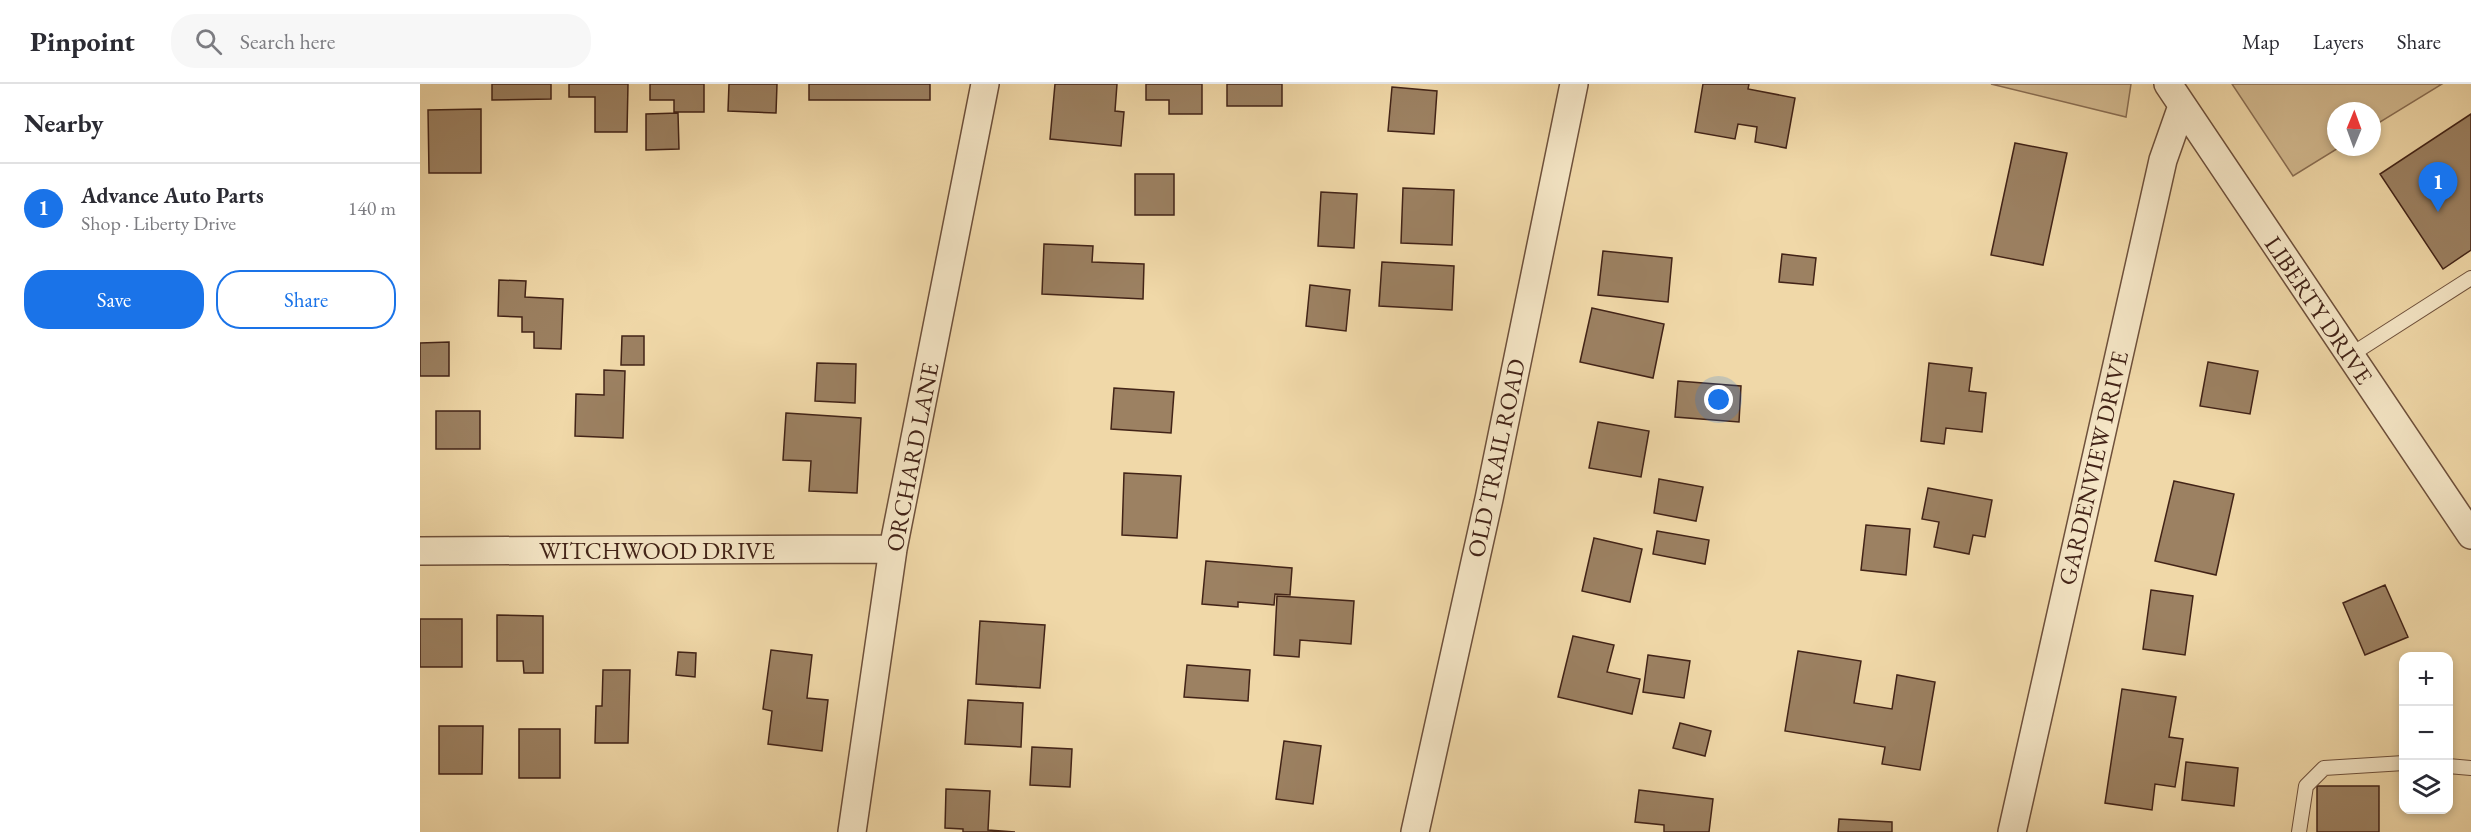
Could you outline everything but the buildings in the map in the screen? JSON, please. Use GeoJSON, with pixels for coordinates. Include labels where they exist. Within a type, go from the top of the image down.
{"type":"FeatureCollection","features":[{"type":"Feature","properties":{"kind":"street","name":"ORCHARD LANE"},"geometry":{"type":"LineString","coordinates":[[852,832],[893,549],[985,84]]}},
{"type":"Feature","properties":{"kind":"street","name":"OLD TRAIL ROAD"},"geometry":{"type":"LineString","coordinates":[[1415,832],[1489,499],[1574,84]]}},
{"type":"Feature","properties":{"kind":"street","name":"LIBERTY DRIVE"},"geometry":{"type":"LineString","coordinates":[[2175,95],[2471,536]]}},
{"type":"Feature","properties":{"kind":"street","name":"GARDENVIEW DRIVE"},"geometry":{"type":"LineString","coordinates":[[2012,832],[2163,160],[2175,95]]}},
{"type":"Feature","properties":{"kind":"street","name":"WITCHWOOD DRIVE"},"geometry":{"type":"LineString","coordinates":[[420,551],[893,549]]}},
{"type":"Feature","properties":{"kind":"lane"},"geometry":{"type":"LineString","coordinates":[[2349,356],[2471,278]]}},
{"type":"Feature","properties":{"kind":"lane"},"geometry":{"type":"LineString","coordinates":[[2299,832],[2306,786],[2324,768],[2399,763]]}},
{"type":"Feature","properties":{"kind":"lane"},"geometry":{"type":"LineString","coordinates":[[2453,766],[2471,768]]}},
{"type":"Feature","properties":{"kind":"shaded area"},"geometry":{"type":"Polygon","coordinates":[[[1991,84],[2131,84],[2126,117],[1991,84]]]}},
{"type":"Feature","properties":{"kind":"shaded area"},"geometry":{"type":"Polygon","coordinates":[[[2232,84],[2442,84],[2381,121],[2381,102],[2327,102],[2327,155],[2293,176],[2232,84]]]}},
{"type":"Feature","properties":{"kind":"place","name":"Advance Auto Parts"},"geometry":{"type":"Point","coordinates":[2438,212]}}]}
